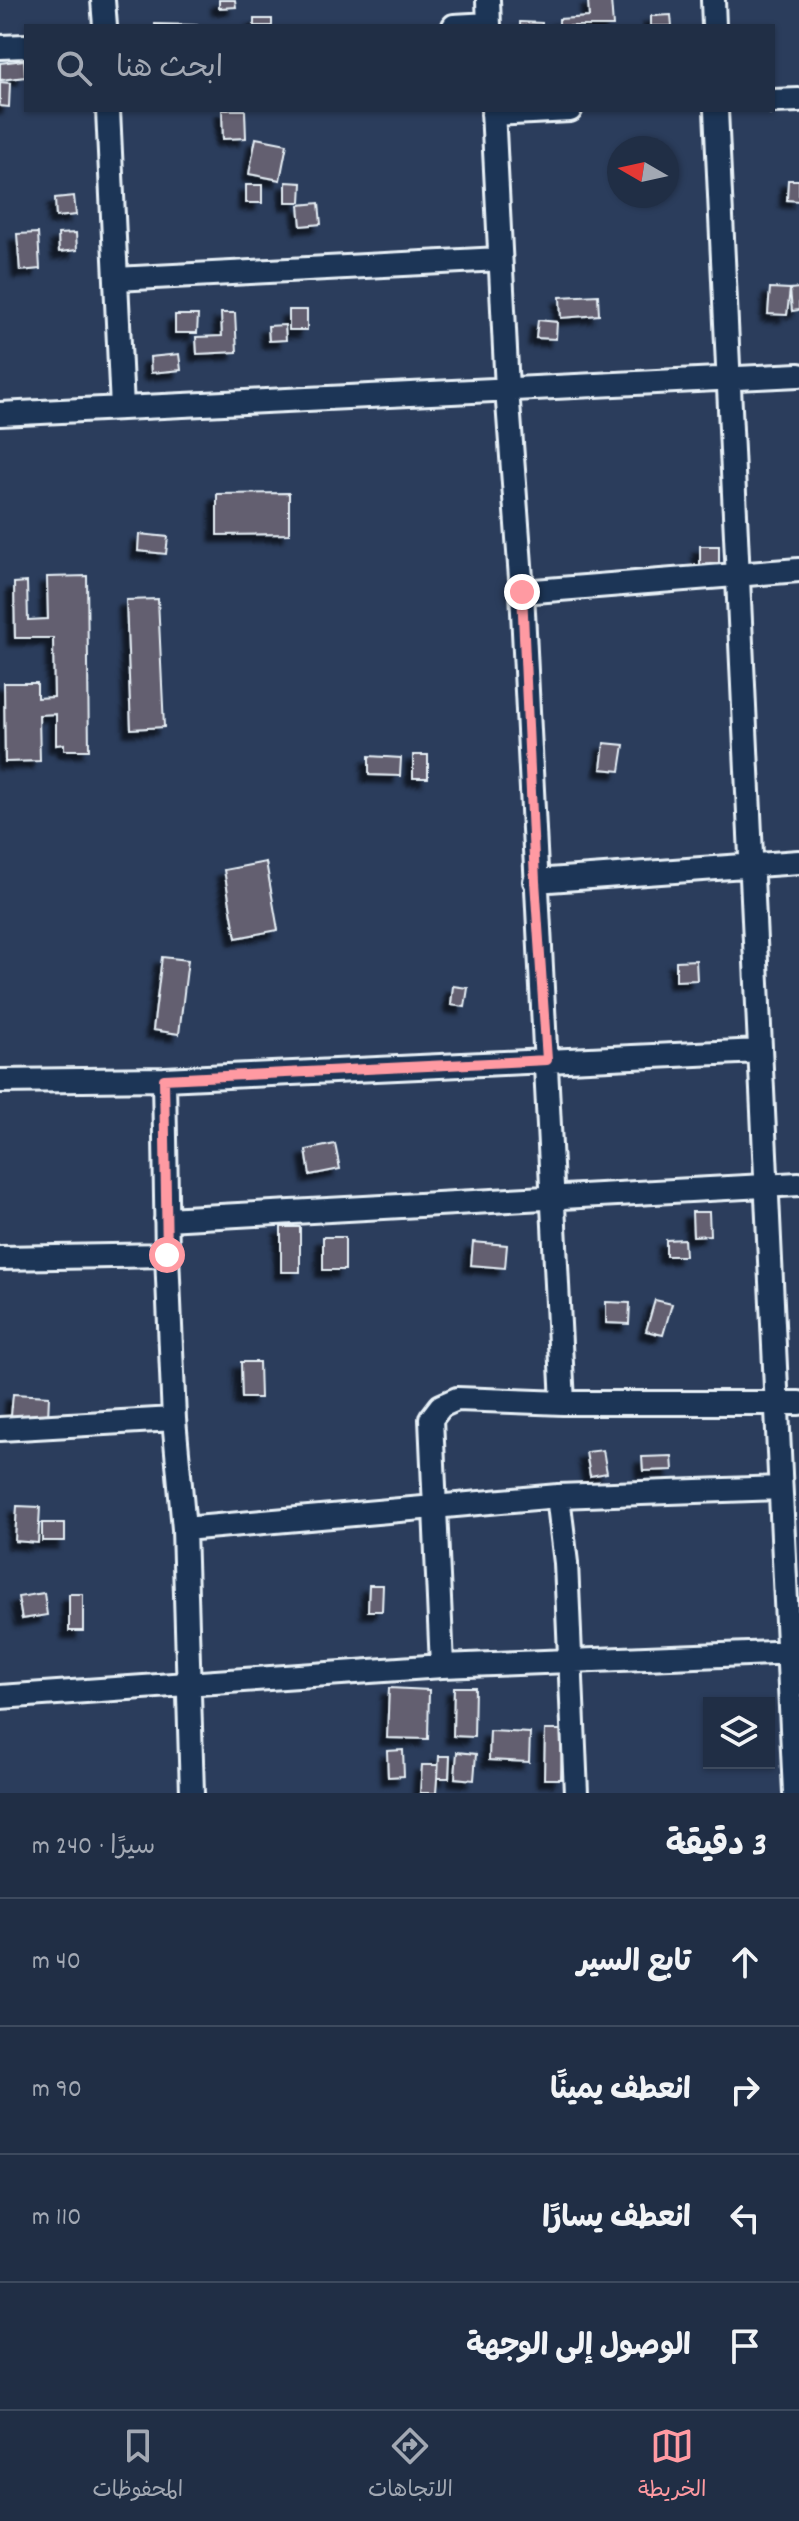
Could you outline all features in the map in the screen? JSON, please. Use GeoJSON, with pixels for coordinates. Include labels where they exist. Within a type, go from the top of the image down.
{"type":"FeatureCollection","features":[{"type":"Feature","properties":{"kind":"street"},"geometry":{"type":"LineString","coordinates":[[103,0],[105,24]]}},
{"type":"Feature","properties":{"kind":"street"},"geometry":{"type":"LineString","coordinates":[[488,0],[489,24]]}},
{"type":"Feature","properties":{"kind":"street"},"geometry":{"type":"LineString","coordinates":[[713,0],[714,24]]}},
{"type":"Feature","properties":{"kind":"street"},"geometry":{"type":"LineString","coordinates":[[0,47],[24,46]]}},
{"type":"Feature","properties":{"kind":"street"},"geometry":{"type":"LineString","coordinates":[[775,101],[799,100]]}},
{"type":"Feature","properties":{"kind":"street"},"geometry":{"type":"LineString","coordinates":[[108,112],[122,408]]}},
{"type":"Feature","properties":{"kind":"street"},"geometry":{"type":"LineString","coordinates":[[493,112],[507,389],[522,592],[563,1403]]}},
{"type":"Feature","properties":{"kind":"street"},"geometry":{"type":"LineString","coordinates":[[716,112],[766,1186],[789,1403],[779,1488],[794,1652],[795,1793]]}},
{"type":"Feature","properties":{"kind":"street"},"geometry":{"type":"LineString","coordinates":[[116,279],[500,259]]}},
{"type":"Feature","properties":{"kind":"street"},"geometry":{"type":"LineString","coordinates":[[0,414],[799,375]]}},
{"type":"Feature","properties":{"kind":"street"},"geometry":{"type":"LineString","coordinates":[[522,592],[799,570]]}},
{"type":"Feature","properties":{"kind":"street"},"geometry":{"type":"LineString","coordinates":[[535,881],[799,862]]}},
{"type":"Feature","properties":{"kind":"street"},"geometry":{"type":"LineString","coordinates":[[0,1081],[164,1079],[760,1051]]}},
{"type":"Feature","properties":{"kind":"street"},"geometry":{"type":"LineString","coordinates":[[164,1079],[167,1255],[174,1419],[184,1529],[192,1793]]}},
{"type":"Feature","properties":{"kind":"street"},"geometry":{"type":"LineString","coordinates":[[166,1219],[799,1184]]}},
{"type":"Feature","properties":{"kind":"street"},"geometry":{"type":"LineString","coordinates":[[0,1258],[167,1255]]}},
{"type":"Feature","properties":{"kind":"street"},"geometry":{"type":"LineString","coordinates":[[442,1666],[431,1419],[441,1406],[457,1399],[563,1403],[789,1403]]}},
{"type":"Feature","properties":{"kind":"street"},"geometry":{"type":"LineString","coordinates":[[0,1429],[174,1419]]}},
{"type":"Feature","properties":{"kind":"street"},"geometry":{"type":"LineString","coordinates":[[184,1529],[558,1496],[779,1488]]}},
{"type":"Feature","properties":{"kind":"street"},"geometry":{"type":"LineString","coordinates":[[558,1496],[566,1563],[576,1793]]}},
{"type":"Feature","properties":{"kind":"street"},"geometry":{"type":"LineString","coordinates":[[0,1697],[442,1666],[794,1652]]}},
{"type":"Feature","properties":{"kind":"building"},"geometry":{"type":"Polygon","coordinates":[[[219,0],[235,0],[236,7],[219,8],[219,0]]]}},
{"type":"Feature","properties":{"kind":"building"},"geometry":{"type":"Polygon","coordinates":[[[588,0],[611,0],[613,24],[559,24],[559,19],[589,17],[588,0]]]}},
{"type":"Feature","properties":{"kind":"building"},"geometry":{"type":"Polygon","coordinates":[[[671,15],[672,24],[651,24],[651,16],[671,15]]]}},
{"type":"Feature","properties":{"kind":"building"},"geometry":{"type":"Polygon","coordinates":[[[254,19],[272,19],[272,24],[254,24],[254,19]]]}},
{"type":"Feature","properties":{"kind":"building"},"geometry":{"type":"Polygon","coordinates":[[[24,60],[24,77],[0,80],[0,63],[24,60]]]}},
{"type":"Feature","properties":{"kind":"building"},"geometry":{"type":"Polygon","coordinates":[[[0,82],[10,83],[9,107],[0,106],[0,82]]]}},
{"type":"Feature","properties":{"kind":"building"},"geometry":{"type":"Polygon","coordinates":[[[222,112],[245,112],[246,138],[223,139],[222,112]]]}},
{"type":"Feature","properties":{"kind":"building"},"geometry":{"type":"Polygon","coordinates":[[[256,138],[287,144],[280,180],[249,174],[256,138]]]}},
{"type":"Feature","properties":{"kind":"building"},"geometry":{"type":"Polygon","coordinates":[[[788,180],[799,180],[799,201],[787,200],[788,180]]]}},
{"type":"Feature","properties":{"kind":"building"},"geometry":{"type":"Polygon","coordinates":[[[286,182],[302,183],[301,202],[286,202],[286,182]]]}},
{"type":"Feature","properties":{"kind":"building"},"geometry":{"type":"Polygon","coordinates":[[[246,185],[262,185],[262,203],[246,203],[246,185]]]}},
{"type":"Feature","properties":{"kind":"building"},"geometry":{"type":"Polygon","coordinates":[[[74,196],[76,215],[56,217],[55,198],[74,196]]]}},
{"type":"Feature","properties":{"kind":"building"},"geometry":{"type":"Polygon","coordinates":[[[319,203],[321,224],[301,226],[299,205],[319,203]]]}},
{"type":"Feature","properties":{"kind":"building"},"geometry":{"type":"Polygon","coordinates":[[[38,233],[40,269],[20,271],[17,234],[38,233]]]}},
{"type":"Feature","properties":{"kind":"building"},"geometry":{"type":"Polygon","coordinates":[[[76,233],[77,250],[59,252],[58,234],[76,233]]]}},
{"type":"Feature","properties":{"kind":"building"},"geometry":{"type":"Polygon","coordinates":[[[770,288],[790,289],[787,315],[768,314],[770,288]]]}},
{"type":"Feature","properties":{"kind":"building"},"geometry":{"type":"Polygon","coordinates":[[[799,288],[799,310],[792,311],[790,289],[799,288]]]}},
{"type":"Feature","properties":{"kind":"building"},"geometry":{"type":"Polygon","coordinates":[[[598,295],[599,315],[561,318],[560,297],[598,295]]]}},
{"type":"Feature","properties":{"kind":"building"},"geometry":{"type":"Polygon","coordinates":[[[289,310],[307,310],[307,330],[289,330],[289,310]]]}},
{"type":"Feature","properties":{"kind":"building"},"geometry":{"type":"Polygon","coordinates":[[[221,313],[235,313],[237,352],[197,354],[196,337],[222,336],[221,313]]]}},
{"type":"Feature","properties":{"kind":"building"},"geometry":{"type":"Polygon","coordinates":[[[175,315],[198,315],[197,333],[175,333],[175,315]]]}},
{"type":"Feature","properties":{"kind":"building"},"geometry":{"type":"Polygon","coordinates":[[[538,320],[557,322],[556,339],[536,338],[538,320]]]}},
{"type":"Feature","properties":{"kind":"building"},"geometry":{"type":"Polygon","coordinates":[[[285,325],[286,340],[269,341],[268,326],[285,325]]]}},
{"type":"Feature","properties":{"kind":"building"},"geometry":{"type":"Polygon","coordinates":[[[179,354],[181,370],[151,373],[150,357],[179,354]]]}},
{"type":"Feature","properties":{"kind":"building"},"geometry":{"type":"Polygon","coordinates":[[[289,493],[289,534],[217,535],[217,494],[289,493]]]}},
{"type":"Feature","properties":{"kind":"building"},"geometry":{"type":"Polygon","coordinates":[[[139,534],[168,537],[166,554],[138,551],[139,534]]]}},
{"type":"Feature","properties":{"kind":"building"},"geometry":{"type":"Polygon","coordinates":[[[700,546],[719,546],[719,568],[700,568],[700,546]]]}},
{"type":"Feature","properties":{"kind":"building"},"geometry":{"type":"Polygon","coordinates":[[[87,576],[89,750],[64,750],[64,744],[56,745],[56,714],[39,715],[40,761],[5,762],[4,683],[37,683],[37,698],[54,697],[53,638],[15,638],[14,583],[27,582],[28,620],[48,619],[47,577],[87,576]]]}},
{"type":"Feature","properties":{"kind":"building"},"geometry":{"type":"Polygon","coordinates":[[[158,599],[164,727],[131,729],[126,600],[158,599]]]}},
{"type":"Feature","properties":{"kind":"building"},"geometry":{"type":"Polygon","coordinates":[[[604,743],[624,745],[620,771],[601,769],[604,743]]]}},
{"type":"Feature","properties":{"kind":"building"},"geometry":{"type":"Polygon","coordinates":[[[413,755],[428,755],[428,778],[413,778],[413,755]]]}},
{"type":"Feature","properties":{"kind":"building"},"geometry":{"type":"Polygon","coordinates":[[[369,756],[401,758],[400,776],[369,775],[369,756]]]}},
{"type":"Feature","properties":{"kind":"building"},"geometry":{"type":"Polygon","coordinates":[[[266,862],[278,930],[236,938],[224,870],[266,862]]]}},
{"type":"Feature","properties":{"kind":"building"},"geometry":{"type":"Polygon","coordinates":[[[162,957],[188,960],[179,1034],[153,1030],[162,957]]]}},
{"type":"Feature","properties":{"kind":"building"},"geometry":{"type":"Polygon","coordinates":[[[696,960],[697,980],[676,981],[676,961],[696,960]]]}},
{"type":"Feature","properties":{"kind":"building"},"geometry":{"type":"Polygon","coordinates":[[[453,986],[468,988],[465,1007],[451,1005],[453,986]]]}},
{"type":"Feature","properties":{"kind":"building"},"geometry":{"type":"Polygon","coordinates":[[[335,1144],[340,1169],[310,1175],[306,1150],[335,1144]]]}},
{"type":"Feature","properties":{"kind":"building"},"geometry":{"type":"Polygon","coordinates":[[[692,1212],[709,1212],[710,1235],[693,1236],[692,1212]]]}},
{"type":"Feature","properties":{"kind":"building"},"geometry":{"type":"Polygon","coordinates":[[[281,1227],[300,1227],[300,1272],[281,1272],[281,1227]]]}},
{"type":"Feature","properties":{"kind":"building"},"geometry":{"type":"Polygon","coordinates":[[[323,1237],[345,1237],[345,1270],[323,1270],[323,1237]]]}},
{"type":"Feature","properties":{"kind":"building"},"geometry":{"type":"Polygon","coordinates":[[[684,1239],[685,1256],[666,1256],[666,1240],[684,1239]]]}},
{"type":"Feature","properties":{"kind":"building"},"geometry":{"type":"Polygon","coordinates":[[[473,1242],[507,1245],[505,1268],[471,1265],[473,1242]]]}},
{"type":"Feature","properties":{"kind":"building"},"geometry":{"type":"Polygon","coordinates":[[[655,1300],[672,1304],[663,1335],[646,1331],[655,1300]]]}},
{"type":"Feature","properties":{"kind":"building"},"geometry":{"type":"Polygon","coordinates":[[[606,1302],[630,1303],[629,1324],[606,1323],[606,1302]]]}},
{"type":"Feature","properties":{"kind":"building"},"geometry":{"type":"Polygon","coordinates":[[[241,1362],[259,1362],[260,1398],[242,1398],[241,1362]]]}},
{"type":"Feature","properties":{"kind":"building"},"geometry":{"type":"Polygon","coordinates":[[[13,1394],[49,1396],[48,1419],[11,1416],[13,1394]]]}},
{"type":"Feature","properties":{"kind":"building"},"geometry":{"type":"Polygon","coordinates":[[[603,1450],[607,1473],[590,1476],[586,1452],[603,1450]]]}},
{"type":"Feature","properties":{"kind":"building"},"geometry":{"type":"Polygon","coordinates":[[[672,1456],[673,1470],[643,1471],[642,1457],[672,1456]]]}},
{"type":"Feature","properties":{"kind":"building"},"geometry":{"type":"Polygon","coordinates":[[[17,1506],[40,1507],[38,1543],[15,1541],[17,1506]]]}},
{"type":"Feature","properties":{"kind":"building"},"geometry":{"type":"Polygon","coordinates":[[[42,1523],[65,1523],[65,1541],[42,1541],[42,1523]]]}},
{"type":"Feature","properties":{"kind":"building"},"geometry":{"type":"Polygon","coordinates":[[[369,1585],[383,1585],[382,1611],[368,1611],[369,1585]]]}},
{"type":"Feature","properties":{"kind":"building"},"geometry":{"type":"Polygon","coordinates":[[[44,1593],[47,1615],[22,1619],[18,1597],[44,1593]]]}},
{"type":"Feature","properties":{"kind":"building"},"geometry":{"type":"Polygon","coordinates":[[[69,1594],[83,1594],[83,1631],[69,1631],[69,1594]]]}},
{"type":"Feature","properties":{"kind":"building"},"geometry":{"type":"Polygon","coordinates":[[[454,1687],[475,1687],[474,1737],[453,1736],[454,1687]]]}},
{"type":"Feature","properties":{"kind":"building"},"geometry":{"type":"Polygon","coordinates":[[[389,1688],[429,1690],[428,1739],[387,1738],[389,1688]]]}},
{"type":"Feature","properties":{"kind":"building"},"geometry":{"type":"Polygon","coordinates":[[[545,1730],[562,1730],[561,1779],[544,1779],[545,1730]]]}},
{"type":"Feature","properties":{"kind":"building"},"geometry":{"type":"Polygon","coordinates":[[[490,1731],[530,1733],[529,1762],[489,1760],[490,1731]]]}},
{"type":"Feature","properties":{"kind":"building"},"geometry":{"type":"Polygon","coordinates":[[[403,1750],[404,1776],[388,1777],[387,1751],[403,1750]]]}},
{"type":"Feature","properties":{"kind":"building"},"geometry":{"type":"Polygon","coordinates":[[[457,1752],[476,1754],[474,1780],[455,1778],[457,1752]]]}},
{"type":"Feature","properties":{"kind":"building"},"geometry":{"type":"Polygon","coordinates":[[[439,1756],[450,1756],[449,1778],[438,1778],[439,1756]]]}},
{"type":"Feature","properties":{"kind":"building"},"geometry":{"type":"Polygon","coordinates":[[[422,1765],[438,1765],[436,1793],[420,1793],[422,1765]]]}},
{"type":"Feature","properties":{"kind":"route"},"geometry":{"type":"LineString","coordinates":[[167,1255],[164,1079],[547,1060],[535,881],[522,592]]}}]}
